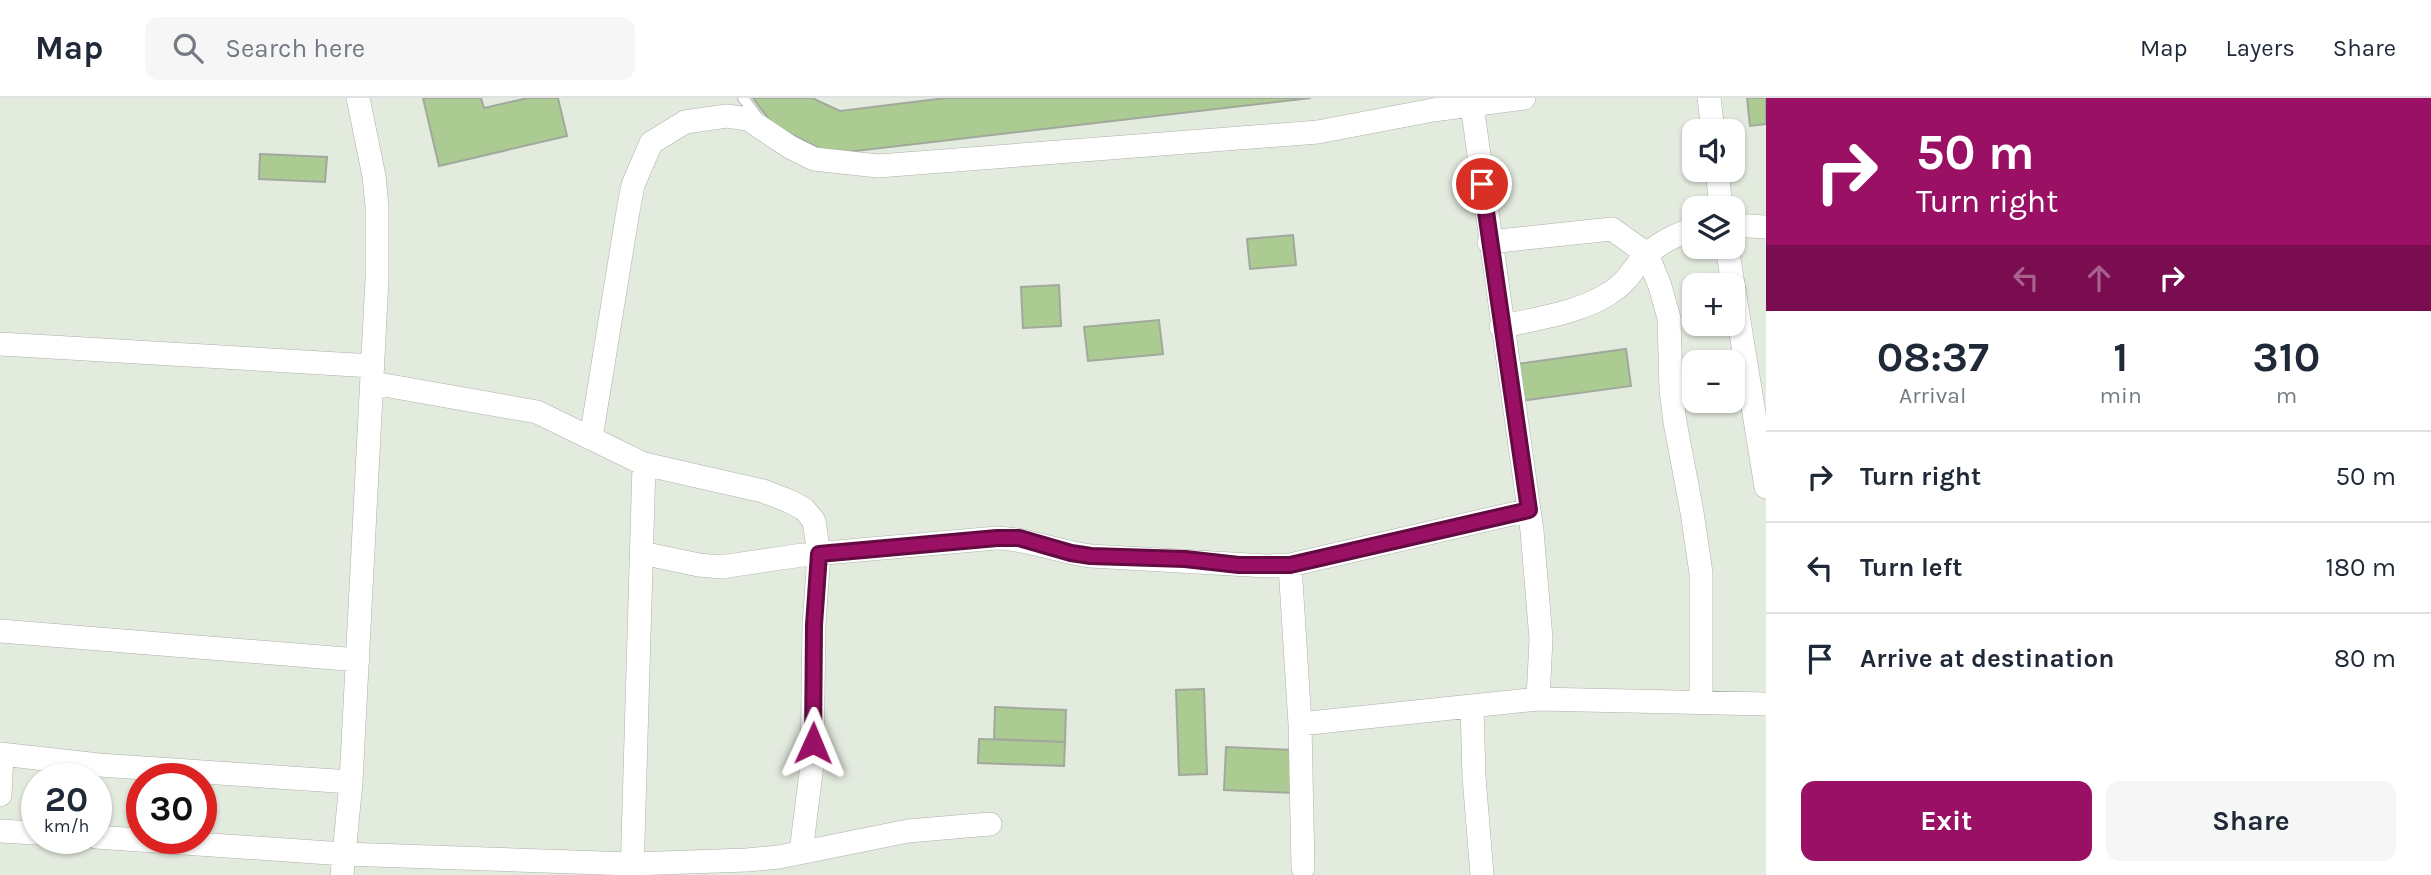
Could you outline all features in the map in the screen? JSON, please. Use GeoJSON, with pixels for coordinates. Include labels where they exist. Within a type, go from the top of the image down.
{"type":"FeatureCollection","features":[{"type":"Feature","properties":{"kind":"street"},"geometry":{"type":"LineString","coordinates":[[343,864],[351,782],[377,279],[374,176],[358,98]]}},
{"type":"Feature","properties":{"kind":"street"},"geometry":{"type":"LineString","coordinates":[[591,438],[633,185],[651,143],[685,122],[727,116],[748,119],[790,147],[814,159],[878,166],[1318,132],[1433,110],[1524,98]]}},
{"type":"Feature","properties":{"kind":"street"},"geometry":{"type":"LineString","coordinates":[[1709,98],[1712,119]]}},
{"type":"Feature","properties":{"kind":"street"},"geometry":{"type":"LineString","coordinates":[[1472,105],[1489,242],[1529,510],[1541,639],[1538,699]]}},
{"type":"Feature","properties":{"kind":"street"},"geometry":{"type":"LineString","coordinates":[[1745,226],[1766,227]]}},
{"type":"Feature","properties":{"kind":"street"},"geometry":{"type":"LineString","coordinates":[[1489,242],[1612,229],[1647,254],[1669,318],[1674,411],[1700,563],[1703,608],[1701,702]]}},
{"type":"Feature","properties":{"kind":"street"},"geometry":{"type":"LineString","coordinates":[[1502,327],[1578,308],[1609,294],[1628,279],[1647,254],[1674,235],[1682,233]]}},
{"type":"Feature","properties":{"kind":"street"},"geometry":{"type":"LineString","coordinates":[[1729,259],[1763,444],[1766,487]]}},
{"type":"Feature","properties":{"kind":"street"},"geometry":{"type":"LineString","coordinates":[[0,344],[373,374],[537,412],[643,464],[763,491],[804,509],[814,521],[819,554],[814,625],[812,765],[801,852]]}},
{"type":"Feature","properties":{"kind":"street"},"geometry":{"type":"LineString","coordinates":[[631,869],[643,464]]}},
{"type":"Feature","properties":{"kind":"street"},"geometry":{"type":"LineString","coordinates":[[642,553],[721,567],[819,554],[1019,538],[1091,556],[1185,559],[1239,565],[1290,565],[1529,510]]}},
{"type":"Feature","properties":{"kind":"street"},"geometry":{"type":"LineString","coordinates":[[1290,565],[1300,724],[1303,868]]}},
{"type":"Feature","properties":{"kind":"street"},"geometry":{"type":"LineString","coordinates":[[0,631],[358,660]]}},
{"type":"Feature","properties":{"kind":"street"},"geometry":{"type":"LineString","coordinates":[[1300,724],[1538,699],[1766,704]]}},
{"type":"Feature","properties":{"kind":"street"},"geometry":{"type":"LineString","coordinates":[[1472,706],[1474,777],[1482,875]]}},
{"type":"Feature","properties":{"kind":"street"},"geometry":{"type":"LineString","coordinates":[[0,794],[1,755],[109,766],[351,782]]}},
{"type":"Feature","properties":{"kind":"street"},"geometry":{"type":"LineString","coordinates":[[112,839],[343,864],[631,869],[747,860],[908,831],[990,824]]}},
{"type":"Feature","properties":{"kind":"street"},"geometry":{"type":"LineString","coordinates":[[0,831],[21,832]]}},
{"type":"Feature","properties":{"kind":"lane"},"geometry":{"type":"LineString","coordinates":[[743,98],[756,117],[790,147]]}},
{"type":"Feature","properties":{"kind":"building"},"geometry":{"type":"Polygon","coordinates":[[[423,98],[481,98],[484,108],[528,98],[558,98],[567,136],[439,166],[423,98]]]}},
{"type":"Feature","properties":{"kind":"building"},"geometry":{"type":"Polygon","coordinates":[[[753,98],[812,98],[840,111],[946,98],[1311,98],[830,154],[773,125],[753,98]]]}},
{"type":"Feature","properties":{"kind":"building"},"geometry":{"type":"Polygon","coordinates":[[[1747,98],[1766,98],[1766,124],[1750,126],[1747,98]]]}},
{"type":"Feature","properties":{"kind":"building"},"geometry":{"type":"Polygon","coordinates":[[[260,154],[327,157],[325,182],[259,179],[260,154]]]}},
{"type":"Feature","properties":{"kind":"building"},"geometry":{"type":"Polygon","coordinates":[[[1293,235],[1296,265],[1250,269],[1247,239],[1293,235]]]}},
{"type":"Feature","properties":{"kind":"building"},"geometry":{"type":"Polygon","coordinates":[[[1059,285],[1061,326],[1023,328],[1021,287],[1059,285]]]}},
{"type":"Feature","properties":{"kind":"building"},"geometry":{"type":"Polygon","coordinates":[[[1159,320],[1163,354],[1088,361],[1084,327],[1159,320]]]}},
{"type":"Feature","properties":{"kind":"building"},"geometry":{"type":"Polygon","coordinates":[[[1626,349],[1631,386],[1521,401],[1516,364],[1626,349]]]}},
{"type":"Feature","properties":{"kind":"building"},"geometry":{"type":"Polygon","coordinates":[[[1204,689],[1207,774],[1179,775],[1176,690],[1204,689]]]}},
{"type":"Feature","properties":{"kind":"building"},"geometry":{"type":"Polygon","coordinates":[[[995,707],[1066,710],[1065,742],[994,739],[995,707]]]}},
{"type":"Feature","properties":{"kind":"building"},"geometry":{"type":"Polygon","coordinates":[[[979,739],[1065,742],[1064,766],[978,763],[979,739]]]}},
{"type":"Feature","properties":{"kind":"building"},"geometry":{"type":"Polygon","coordinates":[[[1226,747],[1295,750],[1293,793],[1224,790],[1226,747]]]}},
{"type":"Feature","properties":{"kind":"route"},"geometry":{"type":"LineString","coordinates":[[813,743],[814,625],[819,554],[1019,538],[1091,556],[1185,559],[1239,565],[1290,565],[1529,510],[1482,184]]}}]}
